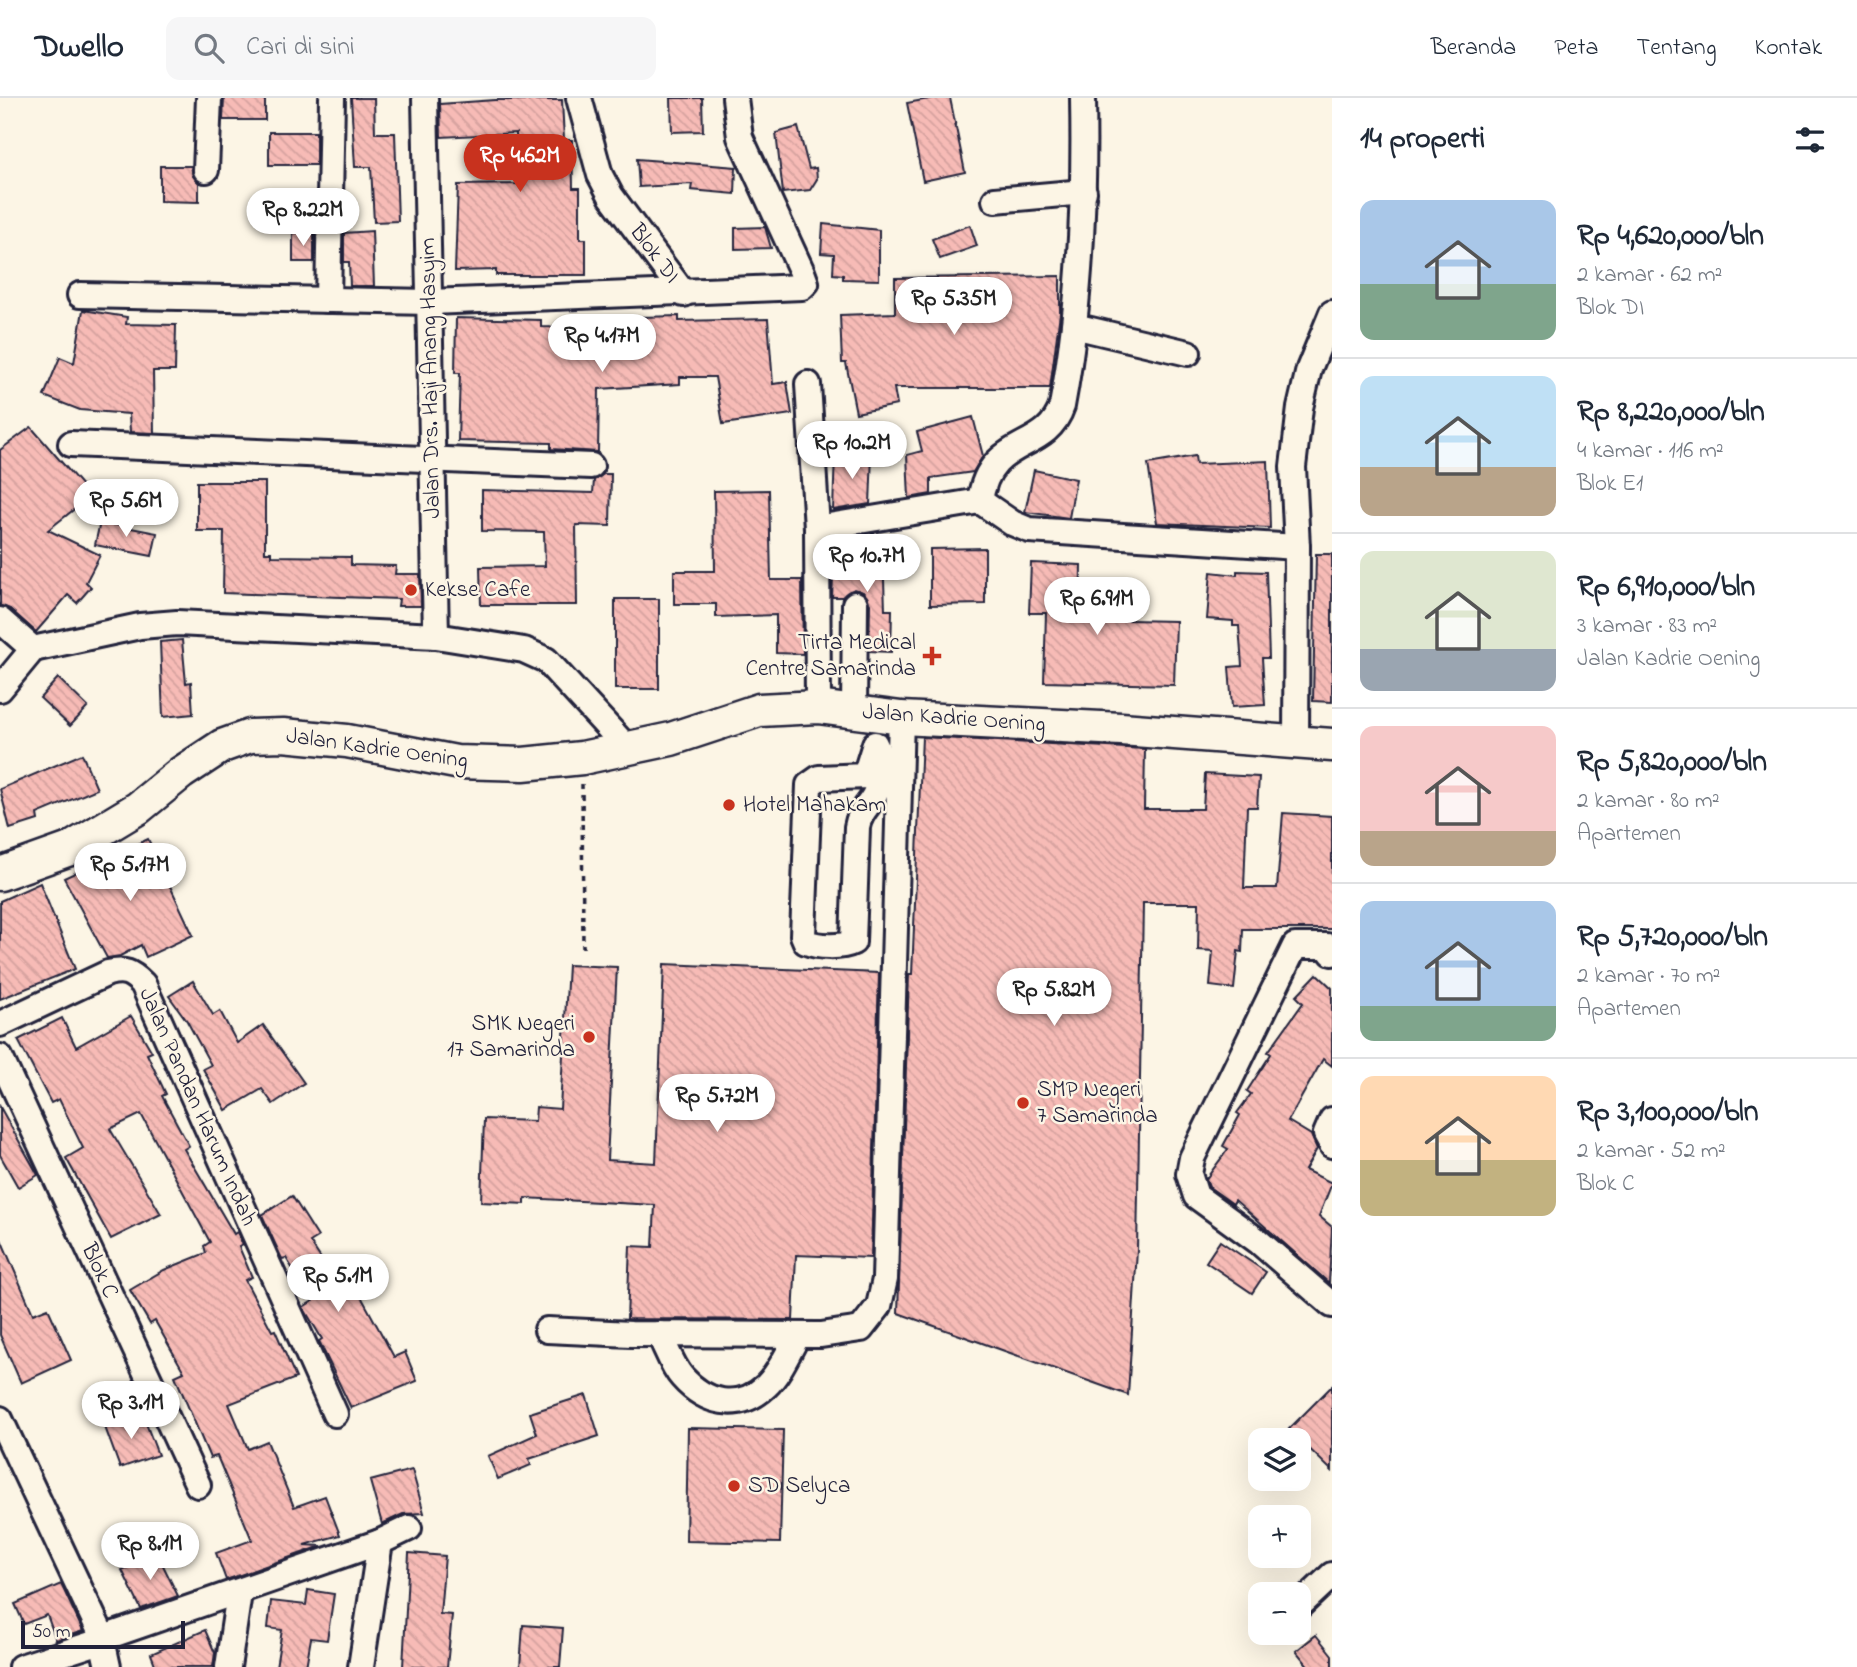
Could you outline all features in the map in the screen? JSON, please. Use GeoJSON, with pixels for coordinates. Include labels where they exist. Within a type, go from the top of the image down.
{"type":"FeatureCollection","features":[{"type":"Feature","properties":{"kind":"main road","name":"Jalan Kadrie Oening"},"geometry":{"type":"LineString","coordinates":[[0,874],[70,849],[138,808],[181,773],[222,746],[250,736],[347,741],[456,762],[523,764],[582,758],[628,749],[671,739],[759,710],[818,707],[876,722],[1121,729],[1332,745]]}},
{"type":"Feature","properties":{"kind":"street"},"geometry":{"type":"LineString","coordinates":[[206,170],[209,98]]}},
{"type":"Feature","properties":{"kind":"street"},"geometry":{"type":"LineString","coordinates":[[328,300],[332,98]]}},
{"type":"Feature","properties":{"kind":"street","name":"Jalan Drs. Haji Anang Hasyim"},"geometry":{"type":"LineString","coordinates":[[425,98],[433,461],[447,638]]}},
{"type":"Feature","properties":{"kind":"street","name":"Blok DI"},"geometry":{"type":"LineString","coordinates":[[579,98],[600,175],[611,196],[684,294]]}},
{"type":"Feature","properties":{"kind":"street"},"geometry":{"type":"LineString","coordinates":[[80,295],[430,302],[798,288],[806,283],[740,137],[735,98]]}},
{"type":"Feature","properties":{"kind":"street"},"geometry":{"type":"LineString","coordinates":[[980,501],[984,485],[998,460],[1012,448],[1040,437],[1058,417],[1074,326],[1084,192],[1083,98]]}},
{"type":"Feature","properties":{"kind":"street"},"geometry":{"type":"LineString","coordinates":[[995,200],[1084,192]]}},
{"type":"Feature","properties":{"kind":"street"},"geometry":{"type":"LineString","coordinates":[[1296,743],[1297,547],[1293,467],[1300,408],[1309,369],[1332,313]]}},
{"type":"Feature","properties":{"kind":"street"},"geometry":{"type":"LineString","coordinates":[[1074,326],[1188,353]]}},
{"type":"Feature","properties":{"kind":"street"},"geometry":{"type":"LineString","coordinates":[[808,384],[817,528],[818,707]]}},
{"type":"Feature","properties":{"kind":"street"},"geometry":{"type":"LineString","coordinates":[[71,444],[591,466]]}},
{"type":"Feature","properties":{"kind":"street"},"geometry":{"type":"LineString","coordinates":[[817,528],[980,501],[1012,523],[1040,531],[1297,547]]}},
{"type":"Feature","properties":{"kind":"street"},"geometry":{"type":"LineString","coordinates":[[855,604],[876,722],[879,752],[877,789],[859,813],[853,942],[813,945],[806,943],[803,935],[809,785],[820,778],[865,776],[876,722]]}},
{"type":"Feature","properties":{"kind":"street"},"geometry":{"type":"LineString","coordinates":[[0,620],[33,649]]}},
{"type":"Feature","properties":{"kind":"street"},"geometry":{"type":"LineString","coordinates":[[0,688],[33,649],[140,626],[177,623],[447,638],[524,650],[546,660],[628,749]]}},
{"type":"Feature","properties":{"kind":"street"},"geometry":{"type":"LineString","coordinates":[[547,1330],[798,1335],[861,1329],[879,1306],[886,1279],[876,722]]}},
{"type":"Feature","properties":{"kind":"street"},"geometry":{"type":"LineString","coordinates":[[1330,947],[1294,946],[1192,1158],[1189,1174],[1196,1196],[1258,1241],[1332,1305]]}},
{"type":"Feature","properties":{"kind":"street","name":"Jalan Pandan Harum Indah"},"geometry":{"type":"LineString","coordinates":[[0,1024],[108,972],[123,970],[134,974],[143,984],[335,1414]]}},
{"type":"Feature","properties":{"kind":"street","name":"Blok C"},"geometry":{"type":"LineString","coordinates":[[0,1057],[198,1485]]}},
{"type":"Feature","properties":{"kind":"street"},"geometry":{"type":"LineString","coordinates":[[1332,1120],[1326,1134],[1332,1145]]}},
{"type":"Feature","properties":{"kind":"street"},"geometry":{"type":"LineString","coordinates":[[659,1334],[680,1375],[705,1398],[729,1402],[746,1398],[767,1385],[798,1335]]}},
{"type":"Feature","properties":{"kind":"street"},"geometry":{"type":"LineString","coordinates":[[0,1419],[104,1640],[108,1667]]}},
{"type":"Feature","properties":{"kind":"street"},"geometry":{"type":"LineString","coordinates":[[21,1667],[239,1593],[380,1542],[409,1528]]}},
{"type":"Feature","properties":{"kind":"street"},"geometry":{"type":"LineString","coordinates":[[362,1667],[380,1542]]}},
{"type":"Feature","properties":{"kind":"street"},"geometry":{"type":"LineString","coordinates":[[1311,1595],[1332,1575]]}},
{"type":"Feature","properties":{"kind":"street"},"geometry":{"type":"LineString","coordinates":[[228,1667],[239,1593]]}},
{"type":"Feature","properties":{"kind":"path"},"geometry":{"type":"LineString","coordinates":[[582,758],[583,948]]}},
{"type":"Feature","properties":{"kind":"building"},"geometry":{"type":"Polygon","coordinates":[[[224,98],[265,98],[265,120],[223,120],[224,98]]]}},
{"type":"Feature","properties":{"kind":"building"},"geometry":{"type":"Polygon","coordinates":[[[351,98],[374,98],[375,133],[395,133],[398,221],[374,222],[371,167],[355,167],[351,98]]]}},
{"type":"Feature","properties":{"kind":"building"},"geometry":{"type":"Polygon","coordinates":[[[671,98],[702,98],[703,131],[672,132],[671,98]]]}},
{"type":"Feature","properties":{"kind":"building"},"geometry":{"type":"Polygon","coordinates":[[[950,98],[965,172],[923,181],[907,103],[950,98]]]}},
{"type":"Feature","properties":{"kind":"building"},"geometry":{"type":"Polygon","coordinates":[[[495,100],[562,100],[564,140],[572,140],[573,188],[580,188],[580,239],[586,239],[586,275],[496,275],[496,270],[455,271],[458,185],[517,184],[516,133],[441,137],[440,104],[495,100]]]}},
{"type":"Feature","properties":{"kind":"building"},"geometry":{"type":"Polygon","coordinates":[[[798,127],[809,169],[816,168],[817,179],[810,190],[783,193],[776,133],[798,127]]]}},
{"type":"Feature","properties":{"kind":"building"},"geometry":{"type":"Polygon","coordinates":[[[269,132],[316,132],[316,165],[269,165],[269,132]]]}},
{"type":"Feature","properties":{"kind":"building"},"geometry":{"type":"Polygon","coordinates":[[[637,159],[736,167],[735,194],[691,190],[692,184],[639,187],[637,159]]]}},
{"type":"Feature","properties":{"kind":"building"},"geometry":{"type":"Polygon","coordinates":[[[160,166],[191,166],[193,176],[199,183],[199,202],[160,201],[160,166]]]}},
{"type":"Feature","properties":{"kind":"building"},"geometry":{"type":"Polygon","coordinates":[[[823,224],[879,230],[879,280],[843,279],[843,275],[833,274],[834,254],[821,253],[823,224]]]}},
{"type":"Feature","properties":{"kind":"building"},"geometry":{"type":"Polygon","coordinates":[[[970,225],[977,246],[940,259],[932,239],[970,225]]]}},
{"type":"Feature","properties":{"kind":"building"},"geometry":{"type":"Polygon","coordinates":[[[765,227],[771,248],[735,249],[735,228],[765,227]]]}},
{"type":"Feature","properties":{"kind":"building"},"geometry":{"type":"Polygon","coordinates":[[[372,231],[374,286],[350,286],[349,262],[344,262],[344,233],[372,231]]]}},
{"type":"Feature","properties":{"kind":"building"},"geometry":{"type":"Polygon","coordinates":[[[293,233],[314,233],[314,262],[293,262],[293,233]]]}},
{"type":"Feature","properties":{"kind":"building"},"geometry":{"type":"Polygon","coordinates":[[[1060,276],[1060,313],[1050,388],[894,388],[897,405],[856,413],[846,363],[842,363],[840,315],[895,313],[895,278],[1060,276]]]}},
{"type":"Feature","properties":{"kind":"building"},"geometry":{"type":"Polygon","coordinates":[[[83,310],[127,317],[126,324],[176,325],[175,371],[153,371],[154,433],[130,432],[129,414],[80,410],[44,396],[60,357],[74,363],[83,310]]]}},
{"type":"Feature","properties":{"kind":"building"},"geometry":{"type":"Polygon","coordinates":[[[679,316],[679,321],[768,319],[773,384],[787,382],[792,414],[723,424],[715,377],[680,377],[680,384],[599,389],[598,452],[551,449],[551,443],[458,441],[460,373],[455,373],[456,318],[541,320],[541,327],[584,328],[640,326],[640,317],[679,316]]]}},
{"type":"Feature","properties":{"kind":"building"},"geometry":{"type":"Polygon","coordinates":[[[973,417],[983,456],[973,472],[931,478],[931,494],[909,498],[907,455],[922,451],[917,432],[973,417]]]}},
{"type":"Feature","properties":{"kind":"building"},"geometry":{"type":"Polygon","coordinates":[[[31,427],[91,496],[48,530],[100,555],[86,582],[91,587],[77,603],[68,595],[36,632],[10,609],[0,606],[0,450],[31,427]]]}},
{"type":"Feature","properties":{"kind":"building"},"geometry":{"type":"Polygon","coordinates":[[[835,454],[872,455],[870,504],[833,510],[835,454]]]}},
{"type":"Feature","properties":{"kind":"building"},"geometry":{"type":"Polygon","coordinates":[[[1195,456],[1196,464],[1268,461],[1270,528],[1157,523],[1148,464],[1195,456]]]}},
{"type":"Feature","properties":{"kind":"building"},"geometry":{"type":"Polygon","coordinates":[[[1034,470],[1076,479],[1069,518],[1025,512],[1034,470]]]}},
{"type":"Feature","properties":{"kind":"building"},"geometry":{"type":"Polygon","coordinates":[[[604,474],[611,474],[610,526],[576,525],[577,605],[481,605],[480,567],[545,566],[544,532],[482,531],[482,490],[593,493],[594,480],[604,474]]]}},
{"type":"Feature","properties":{"kind":"building"},"geometry":{"type":"Polygon","coordinates":[[[197,482],[265,482],[265,552],[271,552],[271,556],[351,557],[351,565],[396,566],[395,574],[420,574],[421,606],[398,606],[399,599],[223,593],[224,531],[197,531],[197,482]]]}},
{"type":"Feature","properties":{"kind":"building"},"geometry":{"type":"Polygon","coordinates":[[[769,490],[771,580],[802,580],[803,654],[776,653],[776,615],[716,617],[716,604],[674,604],[674,571],[715,571],[714,491],[769,490]]]}},
{"type":"Feature","properties":{"kind":"building"},"geometry":{"type":"Polygon","coordinates":[[[100,522],[157,533],[152,556],[95,545],[100,522]]]}},
{"type":"Feature","properties":{"kind":"building"},"geometry":{"type":"Polygon","coordinates":[[[985,548],[985,604],[930,605],[930,549],[985,548]]]}},
{"type":"Feature","properties":{"kind":"building"},"geometry":{"type":"Polygon","coordinates":[[[869,549],[883,549],[885,610],[892,610],[891,652],[869,651],[870,604],[863,592],[854,589],[842,597],[832,597],[834,559],[869,559],[869,549]]]}},
{"type":"Feature","properties":{"kind":"building"},"geometry":{"type":"Polygon","coordinates":[[[1316,554],[1332,554],[1332,702],[1313,701],[1316,554]]]}},
{"type":"Feature","properties":{"kind":"building"},"geometry":{"type":"Polygon","coordinates":[[[1031,563],[1081,565],[1080,619],[1176,621],[1174,685],[1044,682],[1046,613],[1029,613],[1031,563]]]}},
{"type":"Feature","properties":{"kind":"building"},"geometry":{"type":"Polygon","coordinates":[[[1237,571],[1266,572],[1269,658],[1262,658],[1265,705],[1232,707],[1229,667],[1242,666],[1239,626],[1233,626],[1233,621],[1207,619],[1211,572],[1237,575],[1237,571]]]}},
{"type":"Feature","properties":{"kind":"building"},"geometry":{"type":"Polygon","coordinates":[[[615,599],[659,599],[659,689],[615,689],[615,599]]]}},
{"type":"Feature","properties":{"kind":"building"},"geometry":{"type":"Polygon","coordinates":[[[182,640],[186,683],[191,682],[193,714],[163,717],[160,642],[182,640]]]}},
{"type":"Feature","properties":{"kind":"building"},"geometry":{"type":"Polygon","coordinates":[[[58,678],[88,707],[70,726],[40,698],[58,678]]]}},
{"type":"Feature","properties":{"kind":"building","name":"SMP Negeri 7 Samarinda"},"geometry":{"type":"Polygon","coordinates":[[[922,737],[1145,749],[1144,809],[1203,809],[1205,774],[1259,777],[1257,807],[1247,807],[1244,888],[1277,888],[1283,813],[1332,816],[1332,929],[1243,929],[1242,952],[1238,951],[1234,989],[1210,986],[1213,951],[1198,950],[1199,903],[1143,903],[1137,1250],[1128,1395],[898,1313],[909,974],[912,974],[922,737]]]}},
{"type":"Feature","properties":{"kind":"building"},"geometry":{"type":"Polygon","coordinates":[[[82,754],[97,789],[37,814],[38,820],[10,829],[0,789],[82,754]]]}},
{"type":"Feature","properties":{"kind":"building"},"geometry":{"type":"Polygon","coordinates":[[[148,839],[193,935],[146,957],[141,945],[120,956],[107,958],[64,878],[148,839]]]}},
{"type":"Feature","properties":{"kind":"building"},"geometry":{"type":"Polygon","coordinates":[[[40,883],[75,969],[0,999],[0,901],[40,883]]]}},
{"type":"Feature","properties":{"kind":"building"},"geometry":{"type":"Polygon","coordinates":[[[664,964],[879,973],[871,1258],[796,1255],[793,1320],[627,1319],[630,1246],[653,1247],[655,1205],[525,1198],[525,1204],[481,1202],[484,1119],[535,1121],[536,1107],[560,1109],[568,965],[617,967],[607,1160],[656,1163],[664,964]]]}},
{"type":"Feature","properties":{"kind":"building"},"geometry":{"type":"Polygon","coordinates":[[[1317,974],[1332,988],[1332,1066],[1323,1059],[1288,1121],[1311,1135],[1317,1149],[1305,1170],[1332,1183],[1319,1216],[1332,1227],[1329,1283],[1235,1200],[1233,1204],[1209,1187],[1206,1179],[1228,1149],[1223,1146],[1240,1115],[1237,1113],[1251,1094],[1247,1091],[1271,1054],[1268,1052],[1303,1003],[1296,996],[1317,974]]]}},
{"type":"Feature","properties":{"kind":"building"},"geometry":{"type":"Polygon","coordinates":[[[193,981],[213,1015],[220,1011],[237,1043],[263,1025],[304,1083],[273,1104],[262,1089],[226,1110],[203,1069],[211,1065],[187,1021],[169,996],[193,981]]]}},
{"type":"Feature","properties":{"kind":"building"},"geometry":{"type":"Polygon","coordinates":[[[131,1016],[152,1052],[147,1054],[166,1094],[162,1096],[189,1146],[184,1149],[243,1245],[239,1247],[252,1277],[245,1280],[272,1331],[275,1330],[296,1378],[229,1404],[248,1449],[267,1441],[294,1507],[325,1496],[340,1535],[304,1545],[322,1546],[226,1580],[216,1553],[252,1540],[217,1456],[210,1458],[175,1376],[184,1372],[155,1321],[150,1324],[130,1290],[164,1270],[206,1253],[204,1246],[210,1242],[141,1114],[110,1129],[161,1214],[111,1239],[66,1158],[83,1148],[59,1099],[51,1103],[18,1040],[62,1018],[76,1047],[131,1016]]]}},
{"type":"Feature","properties":{"kind":"building"},"geometry":{"type":"Polygon","coordinates":[[[0,1107],[38,1175],[18,1187],[0,1155],[0,1107]]]}},
{"type":"Feature","properties":{"kind":"building"},"geometry":{"type":"Polygon","coordinates":[[[292,1196],[318,1237],[310,1242],[339,1286],[351,1278],[394,1357],[405,1352],[417,1381],[351,1408],[319,1341],[322,1339],[303,1307],[313,1301],[286,1258],[282,1259],[262,1215],[292,1196]]]}},
{"type":"Feature","properties":{"kind":"building"},"geometry":{"type":"Polygon","coordinates":[[[0,1237],[33,1314],[48,1308],[71,1360],[21,1383],[0,1335],[0,1237]]]}},
{"type":"Feature","properties":{"kind":"building"},"geometry":{"type":"Polygon","coordinates":[[[1220,1241],[1266,1272],[1252,1293],[1206,1262],[1220,1241]]]}},
{"type":"Feature","properties":{"kind":"building"},"geometry":{"type":"Polygon","coordinates":[[[1332,1386],[1332,1471],[1311,1450],[1311,1428],[1290,1428],[1332,1386]]]}},
{"type":"Feature","properties":{"kind":"building"},"geometry":{"type":"Polygon","coordinates":[[[586,1395],[599,1436],[529,1459],[531,1465],[498,1479],[488,1456],[537,1434],[530,1413],[586,1395]]]}},
{"type":"Feature","properties":{"kind":"building"},"geometry":{"type":"Polygon","coordinates":[[[142,1413],[158,1455],[120,1468],[105,1427],[142,1413]]]}},
{"type":"Feature","properties":{"kind":"building","name":"SD Selyca"},"geometry":{"type":"Polygon","coordinates":[[[688,1428],[783,1430],[780,1543],[686,1541],[688,1428]]]}},
{"type":"Feature","properties":{"kind":"building"},"geometry":{"type":"Polygon","coordinates":[[[412,1470],[424,1513],[403,1514],[382,1524],[370,1481],[412,1470]]]}},
{"type":"Feature","properties":{"kind":"building"},"geometry":{"type":"Polygon","coordinates":[[[157,1553],[178,1596],[141,1609],[122,1570],[157,1553]]]}},
{"type":"Feature","properties":{"kind":"building"},"geometry":{"type":"Polygon","coordinates":[[[409,1553],[445,1556],[440,1614],[452,1615],[447,1667],[403,1667],[409,1553]]]}},
{"type":"Feature","properties":{"kind":"building"},"geometry":{"type":"Polygon","coordinates":[[[61,1584],[83,1631],[56,1640],[47,1615],[24,1624],[15,1604],[61,1584]]]}},
{"type":"Feature","properties":{"kind":"building"},"geometry":{"type":"Polygon","coordinates":[[[308,1590],[334,1594],[327,1640],[311,1638],[306,1667],[276,1667],[282,1630],[268,1628],[271,1601],[306,1605],[308,1590]]]}},
{"type":"Feature","properties":{"kind":"building"},"geometry":{"type":"Polygon","coordinates":[[[523,1625],[563,1628],[560,1667],[520,1667],[523,1625]]]}},
{"type":"Feature","properties":{"kind":"building"},"geometry":{"type":"Polygon","coordinates":[[[205,1630],[215,1653],[213,1667],[156,1667],[151,1654],[205,1630]]]}},
{"type":"Feature","properties":{"kind":"building"},"geometry":{"type":"Polygon","coordinates":[[[1316,1635],[1332,1655],[1332,1667],[1309,1667],[1296,1651],[1304,1645],[1311,1645],[1311,1639],[1316,1635]]]}},
{"type":"Feature","properties":{"kind":"place","name":"Kekse Cafe"},"geometry":{"type":"Point","coordinates":[411,590]}},
{"type":"Feature","properties":{"kind":"place","name":"Tirta Medical Centre Samarinda"},"geometry":{"type":"Point","coordinates":[932,656]}},
{"type":"Feature","properties":{"kind":"place","name":"Hotel Mahakam"},"geometry":{"type":"Point","coordinates":[729,805]}},
{"type":"Feature","properties":{"kind":"place","name":"SMK Negeri 17 Samarinda"},"geometry":{"type":"Point","coordinates":[589,1037]}},
{"type":"Feature","properties":{"kind":"place","name":"SMP Negeri 7 Samarinda"},"geometry":{"type":"Point","coordinates":[1023,1103]}},
{"type":"Feature","properties":{"kind":"place","name":"SD Selyca"},"geometry":{"type":"Point","coordinates":[734,1486]}}]}
